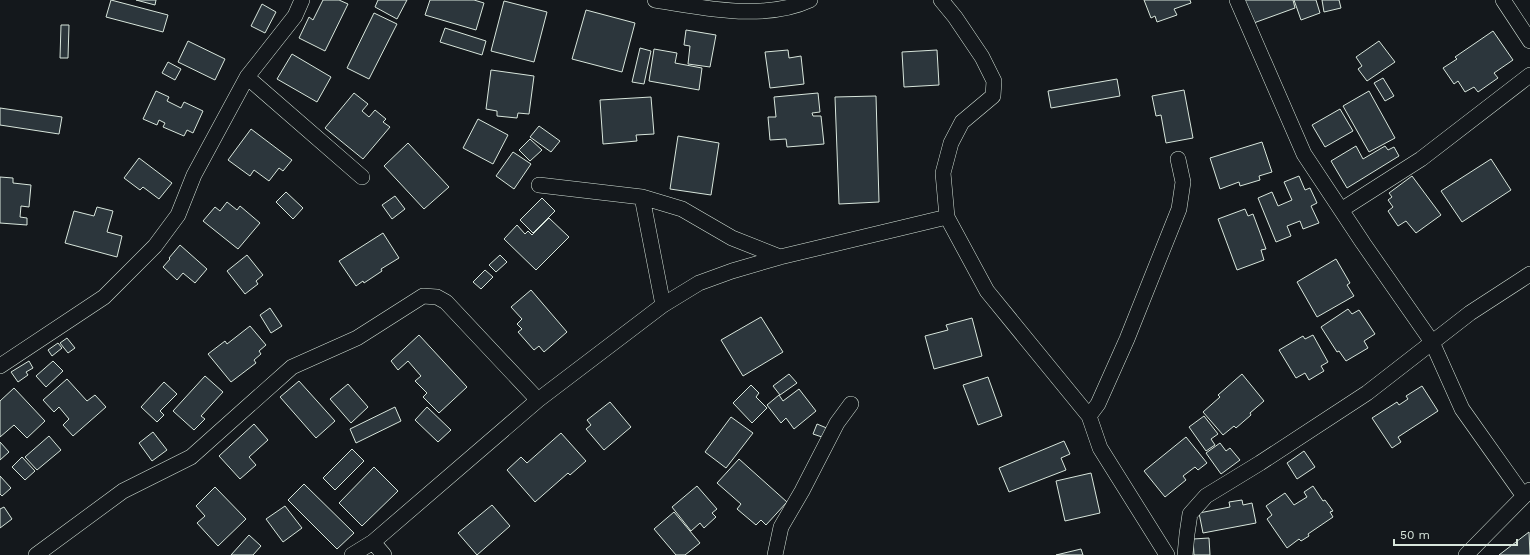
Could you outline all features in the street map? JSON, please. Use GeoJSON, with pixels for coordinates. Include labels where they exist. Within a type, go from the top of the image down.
{"type":"FeatureCollection","features":[{"type":"Feature","properties":{"kind":"street"},"geometry":{"type":"LineString","coordinates":[[0,366],[104,297],[155,246],[178,215],[194,176],[247,77],[295,16],[302,0]]}},
{"type":"Feature","properties":{"kind":"street"},"geometry":{"type":"LineString","coordinates":[[655,0],[744,12],[779,9],[810,0]]}},
{"type":"Feature","properties":{"kind":"street"},"geometry":{"type":"LineString","coordinates":[[941,0],[955,17],[982,57],[994,81],[993,96],[962,122],[951,143],[943,173],[947,217],[987,291],[1089,416],[1100,448],[1167,555]]}},
{"type":"Feature","properties":{"kind":"street"},"geometry":{"type":"LineString","coordinates":[[1237,0],[1304,154],[1432,342],[1462,409],[1527,493],[1466,555]]}},
{"type":"Feature","properties":{"kind":"street"},"geometry":{"type":"LineString","coordinates":[[1503,0],[1530,41]]}},
{"type":"Feature","properties":{"kind":"street"},"geometry":{"type":"LineString","coordinates":[[1341,210],[1421,159],[1530,75]]}},
{"type":"Feature","properties":{"kind":"street"},"geometry":{"type":"LineString","coordinates":[[247,77],[362,177]]}},
{"type":"Feature","properties":{"kind":"street"},"geometry":{"type":"LineString","coordinates":[[1089,416],[1098,404],[1127,339],[1180,209],[1183,182],[1178,159]]}},
{"type":"Feature","properties":{"kind":"street"},"geometry":{"type":"LineString","coordinates":[[539,185],[642,197],[682,209],[732,238],[780,257]]}},
{"type":"Feature","properties":{"kind":"street"},"geometry":{"type":"LineString","coordinates":[[642,197],[663,305]]}},
{"type":"Feature","properties":{"kind":"street"},"geometry":{"type":"LineString","coordinates":[[352,555],[373,542],[538,400],[663,305],[699,283],[732,271],[780,257],[947,217]]}},
{"type":"Feature","properties":{"kind":"street"},"geometry":{"type":"LineString","coordinates":[[1185,555],[1190,514],[1206,496],[1260,463],[1367,393],[1470,313],[1530,274]]}},
{"type":"Feature","properties":{"kind":"street"},"geometry":{"type":"LineString","coordinates":[[36,555],[123,491],[191,457],[292,367],[357,338],[423,296],[437,297],[446,302],[538,400]]}},
{"type":"Feature","properties":{"kind":"street"},"geometry":{"type":"LineString","coordinates":[[775,555],[781,527],[802,491],[837,423],[851,404]]}},
{"type":"Feature","properties":{"kind":"street"},"geometry":{"type":"LineString","coordinates":[[373,542],[384,555]]}},
{"type":"Feature","properties":{"kind":"building"},"geometry":{"type":"Polygon","coordinates":[[[111,0],[168,15],[163,32],[106,17],[111,0]]]}},
{"type":"Feature","properties":{"kind":"building"},"geometry":{"type":"Polygon","coordinates":[[[136,0],[156,0],[155,5],[136,0]]]}},
{"type":"Feature","properties":{"kind":"building"},"geometry":{"type":"Polygon","coordinates":[[[323,0],[339,0],[348,4],[325,51],[299,38],[309,17],[313,20],[323,0]]]}},
{"type":"Feature","properties":{"kind":"building"},"geometry":{"type":"Polygon","coordinates":[[[378,0],[407,0],[397,19],[375,7],[378,0]]]}},
{"type":"Feature","properties":{"kind":"building"},"geometry":{"type":"Polygon","coordinates":[[[430,0],[474,0],[484,3],[476,30],[425,15],[430,0]]]}},
{"type":"Feature","properties":{"kind":"building"},"geometry":{"type":"Polygon","coordinates":[[[1144,0],[1190,0],[1191,3],[1174,9],[1177,15],[1157,22],[1155,16],[1151,18],[1144,0]]]}},
{"type":"Feature","properties":{"kind":"building"},"geometry":{"type":"Polygon","coordinates":[[[1245,0],[1293,0],[1295,8],[1251,24],[1245,0]]]}},
{"type":"Feature","properties":{"kind":"building"},"geometry":{"type":"Polygon","coordinates":[[[1294,0],[1316,0],[1320,13],[1301,20],[1294,0]]]}},
{"type":"Feature","properties":{"kind":"building"},"geometry":{"type":"Polygon","coordinates":[[[1322,0],[1339,0],[1341,8],[1324,12],[1322,0]]]}},
{"type":"Feature","properties":{"kind":"building"},"geometry":{"type":"Polygon","coordinates":[[[504,1],[547,12],[534,62],[491,51],[504,1]]]}},
{"type":"Feature","properties":{"kind":"building"},"geometry":{"type":"Polygon","coordinates":[[[262,4],[276,12],[265,33],[251,26],[262,4]]]}},
{"type":"Feature","properties":{"kind":"building"},"geometry":{"type":"Polygon","coordinates":[[[586,10],[635,23],[622,72],[572,59],[586,10]]]}},
{"type":"Feature","properties":{"kind":"building"},"geometry":{"type":"Polygon","coordinates":[[[374,13],[397,24],[369,79],[347,68],[374,13]]]}},
{"type":"Feature","properties":{"kind":"building"},"geometry":{"type":"Polygon","coordinates":[[[61,25],[69,25],[68,58],[60,58],[61,25]]]}},
{"type":"Feature","properties":{"kind":"building"},"geometry":{"type":"Polygon","coordinates":[[[445,28],[486,41],[482,55],[440,42],[445,28]]]}},
{"type":"Feature","properties":{"kind":"building"},"geometry":{"type":"Polygon","coordinates":[[[686,30],[716,35],[710,67],[688,64],[690,46],[684,45],[686,30]]]}},
{"type":"Feature","properties":{"kind":"building"},"geometry":{"type":"Polygon","coordinates":[[[1493,31],[1513,60],[1494,73],[1498,78],[1478,92],[1474,87],[1465,92],[1458,81],[1454,84],[1443,68],[1457,59],[1455,57],[1493,31]]]}},
{"type":"Feature","properties":{"kind":"building"},"geometry":{"type":"Polygon","coordinates":[[[188,41],[225,59],[215,80],[178,62],[188,41]]]}},
{"type":"Feature","properties":{"kind":"building"},"geometry":{"type":"Polygon","coordinates":[[[1379,41],[1395,62],[1367,81],[1358,69],[1362,66],[1356,57],[1379,41]]]}},
{"type":"Feature","properties":{"kind":"building"},"geometry":{"type":"Polygon","coordinates":[[[640,48],[651,51],[644,84],[632,82],[640,48]]]}},
{"type":"Feature","properties":{"kind":"building"},"geometry":{"type":"Polygon","coordinates":[[[654,49],[677,53],[675,63],[702,68],[699,90],[649,81],[654,49]]]}},
{"type":"Feature","properties":{"kind":"building"},"geometry":{"type":"Polygon","coordinates":[[[788,50],[789,58],[801,56],[804,84],[770,88],[765,52],[788,50]]]}},
{"type":"Feature","properties":{"kind":"building"},"geometry":{"type":"Polygon","coordinates":[[[937,50],[939,85],[904,87],[902,52],[937,50]]]}},
{"type":"Feature","properties":{"kind":"building"},"geometry":{"type":"Polygon","coordinates":[[[292,54],[331,77],[317,102],[277,79],[292,54]]]}},
{"type":"Feature","properties":{"kind":"building"},"geometry":{"type":"Polygon","coordinates":[[[168,62],[181,69],[175,80],[162,73],[168,62]]]}},
{"type":"Feature","properties":{"kind":"building"},"geometry":{"type":"Polygon","coordinates":[[[491,70],[534,76],[529,114],[518,113],[517,118],[497,116],[497,111],[486,109],[491,70]]]}},
{"type":"Feature","properties":{"kind":"building"},"geometry":{"type":"Polygon","coordinates":[[[1383,78],[1394,96],[1385,101],[1374,83],[1383,78]]]}},
{"type":"Feature","properties":{"kind":"building"},"geometry":{"type":"Polygon","coordinates":[[[1117,79],[1120,96],[1051,108],[1048,91],[1117,79]]]}},
{"type":"Feature","properties":{"kind":"building"},"geometry":{"type":"Polygon","coordinates":[[[1184,90],[1193,138],[1166,143],[1161,115],[1156,116],[1152,96],[1184,90]]]}},
{"type":"Feature","properties":{"kind":"building"},"geometry":{"type":"Polygon","coordinates":[[[156,91],[169,97],[167,101],[181,108],[184,102],[203,111],[193,133],[187,130],[184,136],[163,127],[165,123],[159,120],[157,125],[143,119],[156,91]]]}},
{"type":"Feature","properties":{"kind":"building"},"geometry":{"type":"Polygon","coordinates":[[[1369,91],[1395,138],[1369,152],[1343,106],[1369,91]]]}},
{"type":"Feature","properties":{"kind":"building"},"geometry":{"type":"Polygon","coordinates":[[[354,93],[368,104],[362,111],[369,117],[375,110],[386,119],[383,122],[390,127],[363,159],[325,128],[354,93]]]}},
{"type":"Feature","properties":{"kind":"building"},"geometry":{"type":"Polygon","coordinates":[[[818,93],[820,112],[812,113],[813,116],[821,116],[824,144],[787,147],[786,139],[770,140],[768,117],[776,117],[774,97],[818,93]]]}},
{"type":"Feature","properties":{"kind":"building"},"geometry":{"type":"Polygon","coordinates":[[[876,96],[879,202],[839,204],[835,97],[876,96]]]}},
{"type":"Feature","properties":{"kind":"building"},"geometry":{"type":"Polygon","coordinates":[[[651,97],[654,134],[636,135],[637,141],[603,144],[600,100],[651,97]]]}},
{"type":"Feature","properties":{"kind":"building"},"geometry":{"type":"Polygon","coordinates":[[[0,108],[62,117],[59,134],[0,125],[0,108]]]}},
{"type":"Feature","properties":{"kind":"building"},"geometry":{"type":"Polygon","coordinates":[[[1340,109],[1353,131],[1325,147],[1312,125],[1340,109]]]}},
{"type":"Feature","properties":{"kind":"building"},"geometry":{"type":"Polygon","coordinates":[[[478,119],[508,135],[493,164],[463,148],[478,119]]]}},
{"type":"Feature","properties":{"kind":"building"},"geometry":{"type":"Polygon","coordinates":[[[539,126],[560,141],[551,152],[530,137],[539,126]]]}},
{"type":"Feature","properties":{"kind":"building"},"geometry":{"type":"Polygon","coordinates":[[[251,129],[292,160],[283,171],[279,168],[269,181],[254,170],[250,176],[228,160],[251,129]]]}},
{"type":"Feature","properties":{"kind":"building"},"geometry":{"type":"Polygon","coordinates":[[[678,136],[719,143],[711,195],[670,189],[678,136]]]}},
{"type":"Feature","properties":{"kind":"building"},"geometry":{"type":"Polygon","coordinates":[[[530,139],[542,150],[530,161],[519,150],[530,139]]]}},
{"type":"Feature","properties":{"kind":"building"},"geometry":{"type":"Polygon","coordinates":[[[1262,142],[1272,172],[1259,176],[1260,180],[1240,186],[1239,182],[1220,189],[1210,158],[1262,142]]]}},
{"type":"Feature","properties":{"kind":"building"},"geometry":{"type":"Polygon","coordinates":[[[408,143],[449,187],[424,209],[384,166],[408,143]]]}},
{"type":"Feature","properties":{"kind":"building"},"geometry":{"type":"Polygon","coordinates":[[[1356,146],[1363,159],[1385,146],[1388,150],[1394,147],[1399,156],[1347,188],[1331,161],[1356,146]]]}},
{"type":"Feature","properties":{"kind":"building"},"geometry":{"type":"Polygon","coordinates":[[[513,152],[531,164],[514,189],[496,176],[513,152]]]}},
{"type":"Feature","properties":{"kind":"building"},"geometry":{"type":"Polygon","coordinates":[[[139,158],[172,183],[159,199],[143,187],[140,190],[124,178],[139,158]]]}},
{"type":"Feature","properties":{"kind":"building"},"geometry":{"type":"Polygon","coordinates":[[[1491,159],[1511,190],[1462,222],[1441,191],[1491,159]]]}},
{"type":"Feature","properties":{"kind":"building"},"geometry":{"type":"Polygon","coordinates":[[[1299,176],[1305,190],[1310,188],[1317,203],[1311,206],[1319,223],[1303,229],[1300,221],[1287,226],[1291,236],[1276,242],[1258,198],[1272,192],[1278,206],[1292,200],[1284,182],[1299,176]]]}},
{"type":"Feature","properties":{"kind":"building"},"geometry":{"type":"Polygon","coordinates":[[[1412,176],[1441,215],[1416,233],[1406,221],[1398,226],[1388,211],[1393,207],[1388,200],[1392,197],[1389,193],[1412,176]]]}},
{"type":"Feature","properties":{"kind":"building"},"geometry":{"type":"Polygon","coordinates":[[[0,177],[13,178],[13,183],[31,185],[29,207],[21,206],[20,217],[27,218],[27,225],[0,223],[0,177]]]}},
{"type":"Feature","properties":{"kind":"building"},"geometry":{"type":"Polygon","coordinates":[[[286,192],[303,208],[293,219],[276,202],[286,192]]]}},
{"type":"Feature","properties":{"kind":"building"},"geometry":{"type":"Polygon","coordinates":[[[395,196],[405,209],[392,219],[382,205],[395,196]]]}},
{"type":"Feature","properties":{"kind":"building"},"geometry":{"type":"Polygon","coordinates":[[[542,198],[555,211],[533,233],[520,220],[542,198]]]}},
{"type":"Feature","properties":{"kind":"building"},"geometry":{"type":"Polygon","coordinates":[[[227,202],[237,210],[240,206],[260,223],[238,249],[203,221],[215,207],[220,211],[227,202]]]}},
{"type":"Feature","properties":{"kind":"building"},"geometry":{"type":"Polygon","coordinates":[[[97,207],[113,211],[107,232],[122,236],[117,257],[65,243],[74,211],[94,216],[97,207]]]}},
{"type":"Feature","properties":{"kind":"building"},"geometry":{"type":"Polygon","coordinates":[[[1245,209],[1248,216],[1253,214],[1266,249],[1261,250],[1264,260],[1237,270],[1218,219],[1245,209]]]}},
{"type":"Feature","properties":{"kind":"building"},"geometry":{"type":"Polygon","coordinates":[[[549,218],[569,237],[536,270],[504,239],[517,225],[525,234],[528,231],[532,235],[549,218]]]}},
{"type":"Feature","properties":{"kind":"building"},"geometry":{"type":"Polygon","coordinates":[[[383,233],[399,258],[381,269],[382,271],[364,283],[363,281],[356,286],[339,261],[383,233]]]}},
{"type":"Feature","properties":{"kind":"building"},"geometry":{"type":"Polygon","coordinates":[[[180,245],[207,269],[195,283],[183,273],[177,280],[163,267],[180,245]]]}},
{"type":"Feature","properties":{"kind":"building"},"geometry":{"type":"Polygon","coordinates":[[[247,255],[263,275],[256,281],[258,284],[245,294],[227,271],[247,255]]]}},
{"type":"Feature","properties":{"kind":"building"},"geometry":{"type":"Polygon","coordinates":[[[500,255],[507,262],[496,272],[489,265],[500,255]]]}},
{"type":"Feature","properties":{"kind":"building"},"geometry":{"type":"Polygon","coordinates":[[[1336,259],[1350,283],[1347,285],[1354,296],[1317,317],[1297,282],[1336,259]]]}},
{"type":"Feature","properties":{"kind":"building"},"geometry":{"type":"Polygon","coordinates":[[[485,270],[493,277],[481,289],[473,282],[485,270]]]}},
{"type":"Feature","properties":{"kind":"building"},"geometry":{"type":"Polygon","coordinates":[[[531,290],[567,332],[544,352],[539,346],[534,350],[518,332],[522,329],[517,324],[522,319],[511,307],[531,290]]]}},
{"type":"Feature","properties":{"kind":"building"},"geometry":{"type":"Polygon","coordinates":[[[270,308],[282,326],[271,333],[260,315],[270,308]]]}},
{"type":"Feature","properties":{"kind":"building"},"geometry":{"type":"Polygon","coordinates":[[[1348,309],[1352,314],[1359,310],[1375,334],[1364,341],[1368,348],[1346,361],[1339,351],[1337,352],[1321,327],[1348,309]]]}},
{"type":"Feature","properties":{"kind":"building"},"geometry":{"type":"Polygon","coordinates":[[[761,317],[783,352],[743,376],[721,340],[761,317]]]}},
{"type":"Feature","properties":{"kind":"building"},"geometry":{"type":"Polygon","coordinates":[[[972,318],[982,356],[934,369],[925,336],[948,330],[946,325],[972,318]]]}},
{"type":"Feature","properties":{"kind":"building"},"geometry":{"type":"Polygon","coordinates":[[[250,326],[266,345],[259,351],[261,354],[254,360],[256,363],[231,382],[208,354],[225,341],[227,344],[250,326]]]}},
{"type":"Feature","properties":{"kind":"building"},"geometry":{"type":"Polygon","coordinates":[[[419,335],[467,387],[439,413],[423,397],[427,393],[415,381],[421,376],[408,361],[398,370],[391,361],[419,335]]]}},
{"type":"Feature","properties":{"kind":"building"},"geometry":{"type":"Polygon","coordinates":[[[1313,335],[1328,362],[1321,366],[1324,371],[1309,380],[1305,373],[1296,378],[1279,350],[1303,336],[1305,339],[1313,335]]]}},
{"type":"Feature","properties":{"kind":"building"},"geometry":{"type":"Polygon","coordinates":[[[67,338],[75,348],[68,353],[60,343],[67,338]]]}},
{"type":"Feature","properties":{"kind":"building"},"geometry":{"type":"Polygon","coordinates":[[[58,343],[62,348],[52,356],[48,350],[58,343]]]}},
{"type":"Feature","properties":{"kind":"building"},"geometry":{"type":"Polygon","coordinates":[[[29,361],[33,368],[26,372],[28,375],[18,382],[11,372],[29,361]]]}},
{"type":"Feature","properties":{"kind":"building"},"geometry":{"type":"Polygon","coordinates":[[[53,361],[63,371],[46,387],[36,376],[53,361]]]}},
{"type":"Feature","properties":{"kind":"building"},"geometry":{"type":"Polygon","coordinates":[[[789,374],[797,383],[780,395],[773,386],[789,374]]]}},
{"type":"Feature","properties":{"kind":"building"},"geometry":{"type":"Polygon","coordinates":[[[1242,374],[1264,401],[1236,428],[1234,426],[1223,435],[1203,412],[1220,397],[1218,395],[1242,374]]]}},
{"type":"Feature","properties":{"kind":"building"},"geometry":{"type":"Polygon","coordinates":[[[205,376],[223,392],[201,416],[205,419],[194,430],[173,411],[205,376]]]}},
{"type":"Feature","properties":{"kind":"building"},"geometry":{"type":"Polygon","coordinates":[[[988,377],[1002,416],[978,425],[963,385],[988,377]]]}},
{"type":"Feature","properties":{"kind":"building"},"geometry":{"type":"Polygon","coordinates":[[[67,379],[87,401],[95,395],[106,407],[73,436],[63,425],[69,419],[59,407],[54,412],[43,400],[67,379]]]}},
{"type":"Feature","properties":{"kind":"building"},"geometry":{"type":"Polygon","coordinates":[[[299,381],[335,421],[316,438],[280,397],[299,381]]]}},
{"type":"Feature","properties":{"kind":"building"},"geometry":{"type":"Polygon","coordinates":[[[164,382],[177,394],[160,411],[164,415],[157,422],[141,407],[164,382]]]}},
{"type":"Feature","properties":{"kind":"building"},"geometry":{"type":"Polygon","coordinates":[[[348,384],[368,407],[351,423],[330,399],[348,384]]]}},
{"type":"Feature","properties":{"kind":"building"},"geometry":{"type":"Polygon","coordinates":[[[751,385],[759,393],[756,397],[767,408],[752,423],[733,403],[751,385]]]}},
{"type":"Feature","properties":{"kind":"building"},"geometry":{"type":"Polygon","coordinates":[[[1422,386],[1438,411],[1398,437],[1401,442],[1392,448],[1372,418],[1397,402],[1399,405],[1408,399],[1406,396],[1422,386]]]}},
{"type":"Feature","properties":{"kind":"building"},"geometry":{"type":"Polygon","coordinates":[[[14,388],[45,421],[27,438],[14,425],[0,437],[0,401],[14,388]]]}},
{"type":"Feature","properties":{"kind":"building"},"geometry":{"type":"Polygon","coordinates":[[[799,389],[816,411],[794,429],[786,418],[781,423],[767,405],[779,395],[783,401],[799,389]]]}},
{"type":"Feature","properties":{"kind":"building"},"geometry":{"type":"Polygon","coordinates":[[[610,402],[631,427],[604,450],[586,429],[591,425],[587,420],[610,402]]]}},
{"type":"Feature","properties":{"kind":"building"},"geometry":{"type":"Polygon","coordinates":[[[395,407],[401,421],[356,443],[350,429],[395,407]]]}},
{"type":"Feature","properties":{"kind":"building"},"geometry":{"type":"Polygon","coordinates":[[[427,407],[451,430],[438,442],[415,420],[427,407]]]}},
{"type":"Feature","properties":{"kind":"building"},"geometry":{"type":"Polygon","coordinates":[[[1204,416],[1218,434],[1211,439],[1215,445],[1206,451],[1189,427],[1204,416]]]}},
{"type":"Feature","properties":{"kind":"building"},"geometry":{"type":"Polygon","coordinates":[[[731,417],[753,433],[726,468],[705,452],[731,417]]]}},
{"type":"Feature","properties":{"kind":"building"},"geometry":{"type":"Polygon","coordinates":[[[254,424],[268,440],[249,457],[256,465],[240,479],[219,456],[254,424]]]}},
{"type":"Feature","properties":{"kind":"building"},"geometry":{"type":"Polygon","coordinates":[[[817,424],[829,429],[825,438],[813,434],[817,424]]]}},
{"type":"Feature","properties":{"kind":"building"},"geometry":{"type":"Polygon","coordinates":[[[153,432],[167,450],[152,461],[139,443],[153,432]]]}},
{"type":"Feature","properties":{"kind":"building"},"geometry":{"type":"Polygon","coordinates":[[[561,433],[586,461],[570,475],[568,473],[535,502],[507,470],[521,457],[527,463],[561,433]]]}},
{"type":"Feature","properties":{"kind":"building"},"geometry":{"type":"Polygon","coordinates":[[[49,436],[61,450],[37,470],[25,457],[49,436]]]}},
{"type":"Feature","properties":{"kind":"building"},"geometry":{"type":"Polygon","coordinates":[[[1186,437],[1207,463],[1198,470],[1195,467],[1183,476],[1186,480],[1165,497],[1144,471],[1186,437]]]}},
{"type":"Feature","properties":{"kind":"building"},"geometry":{"type":"Polygon","coordinates":[[[1064,441],[1070,454],[1061,458],[1066,470],[1009,492],[999,468],[1064,441]]]}},
{"type":"Feature","properties":{"kind":"building"},"geometry":{"type":"Polygon","coordinates":[[[0,442],[9,452],[0,460],[0,442]]]}},
{"type":"Feature","properties":{"kind":"building"},"geometry":{"type":"Polygon","coordinates":[[[1220,443],[1226,451],[1230,448],[1240,460],[1221,474],[1206,453],[1220,443]]]}},
{"type":"Feature","properties":{"kind":"building"},"geometry":{"type":"Polygon","coordinates":[[[352,449],[364,461],[335,490],[323,478],[352,449]]]}},
{"type":"Feature","properties":{"kind":"building"},"geometry":{"type":"Polygon","coordinates":[[[1304,451],[1315,467],[1297,479],[1287,463],[1304,451]]]}},
{"type":"Feature","properties":{"kind":"building"},"geometry":{"type":"Polygon","coordinates":[[[22,457],[35,471],[25,480],[12,467],[22,457]]]}},
{"type":"Feature","properties":{"kind":"building"},"geometry":{"type":"Polygon","coordinates":[[[739,459],[787,502],[766,525],[761,520],[756,525],[737,509],[741,504],[717,483],[739,459]]]}},
{"type":"Feature","properties":{"kind":"building"},"geometry":{"type":"Polygon","coordinates":[[[374,467],[398,491],[362,526],[339,503],[374,467]]]}},
{"type":"Feature","properties":{"kind":"building"},"geometry":{"type":"Polygon","coordinates":[[[1091,473],[1100,513],[1065,521],[1056,481],[1091,473]]]}},
{"type":"Feature","properties":{"kind":"building"},"geometry":{"type":"Polygon","coordinates":[[[0,476],[11,488],[2,496],[0,494],[0,476]]]}},
{"type":"Feature","properties":{"kind":"building"},"geometry":{"type":"Polygon","coordinates":[[[304,484],[354,533],[337,549],[288,500],[304,484]]]}},
{"type":"Feature","properties":{"kind":"building"},"geometry":{"type":"Polygon","coordinates":[[[697,486],[717,509],[712,513],[716,517],[704,528],[700,523],[691,531],[672,507],[697,486]]]}},
{"type":"Feature","properties":{"kind":"building"},"geometry":{"type":"Polygon","coordinates":[[[1313,486],[1323,501],[1325,500],[1333,511],[1330,512],[1333,517],[1308,534],[1309,536],[1301,541],[1299,539],[1287,548],[1267,519],[1272,515],[1266,506],[1285,493],[1294,505],[1307,497],[1304,492],[1313,486]]]}},
{"type":"Feature","properties":{"kind":"building"},"geometry":{"type":"Polygon","coordinates":[[[215,487],[246,519],[218,546],[197,523],[205,516],[196,506],[215,487]]]}},
{"type":"Feature","properties":{"kind":"building"},"geometry":{"type":"Polygon","coordinates":[[[1242,500],[1243,505],[1252,503],[1256,523],[1203,533],[1199,513],[1230,507],[1229,502],[1242,500]]]}},
{"type":"Feature","properties":{"kind":"building"},"geometry":{"type":"Polygon","coordinates":[[[492,505],[510,526],[477,555],[458,533],[492,505]]]}},
{"type":"Feature","properties":{"kind":"building"},"geometry":{"type":"Polygon","coordinates":[[[285,506],[302,528],[283,542],[266,519],[285,506]]]}},
{"type":"Feature","properties":{"kind":"building"},"geometry":{"type":"Polygon","coordinates":[[[4,507],[12,519],[0,528],[0,509],[4,507]]]}},
{"type":"Feature","properties":{"kind":"building"},"geometry":{"type":"Polygon","coordinates":[[[674,512],[700,543],[685,555],[676,555],[654,529],[674,512]]]}},
{"type":"Feature","properties":{"kind":"building"},"geometry":{"type":"Polygon","coordinates":[[[1529,532],[1530,555],[1499,555],[1529,532]]]}},
{"type":"Feature","properties":{"kind":"building"},"geometry":{"type":"Polygon","coordinates":[[[249,535],[261,546],[253,555],[231,555],[249,535]]]}},
{"type":"Feature","properties":{"kind":"building"},"geometry":{"type":"Polygon","coordinates":[[[1209,538],[1210,555],[1194,555],[1193,539],[1209,538]]]}},
{"type":"Feature","properties":{"kind":"building"},"geometry":{"type":"Polygon","coordinates":[[[1081,549],[1083,555],[1056,555],[1081,549]]]}}]}
